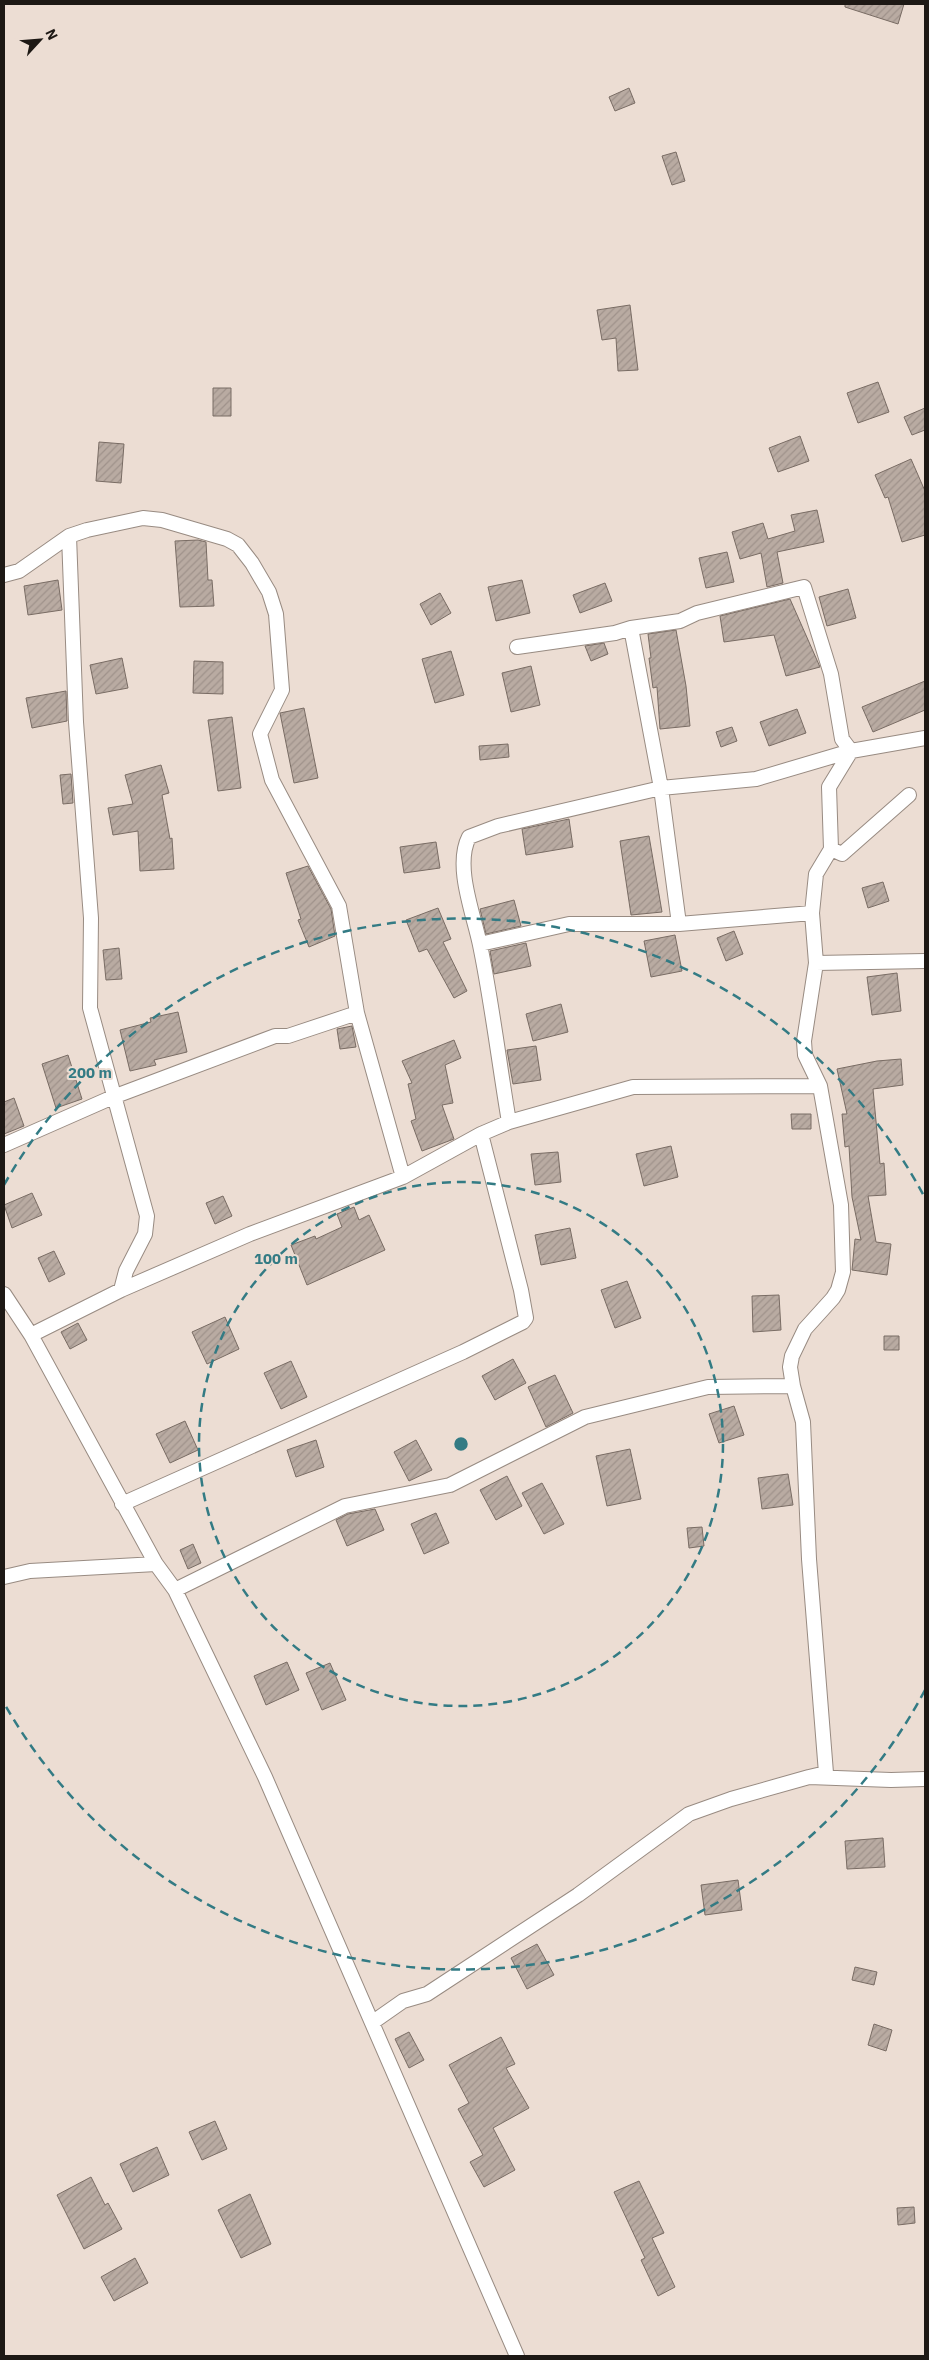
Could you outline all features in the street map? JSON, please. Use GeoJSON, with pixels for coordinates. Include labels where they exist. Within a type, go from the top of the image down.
{"type":"FeatureCollection","features":[{"type":"Feature","properties":{"kind":"street"},"geometry":{"type":"LineString","coordinates":[[4,575],[19,571],[69,536],[87,530],[143,518],[162,520],[227,539],[238,544],[252,563],[269,592],[276,614],[282,690],[260,734],[272,780],[339,906],[357,1013],[403,1177]]}},
{"type":"Feature","properties":{"kind":"street"},"geometry":{"type":"LineString","coordinates":[[69,536],[76,722],[91,918],[90,1008],[147,1216],[145,1234],[126,1271],[121,1290]]}},
{"type":"Feature","properties":{"kind":"street"},"geometry":{"type":"LineString","coordinates":[[517,647],[615,633],[631,628],[680,621],[697,613],[804,587],[831,674],[842,739],[851,751]]}},
{"type":"Feature","properties":{"kind":"street"},"geometry":{"type":"LineString","coordinates":[[631,628],[661,788],[679,924]]}},
{"type":"Feature","properties":{"kind":"street"},"geometry":{"type":"LineString","coordinates":[[509,1122],[480,944],[468,903],[464,863],[465,844],[469,837],[498,826],[661,788],[756,779],[851,751],[925,738]]}},
{"type":"Feature","properties":{"kind":"street"},"geometry":{"type":"LineString","coordinates":[[373,2022],[403,2001],[427,1994],[578,1895],[689,1814],[731,1799],[826,1773],[809,1560],[803,1422],[790,1367],[792,1356],[805,1328],[838,1290],[843,1272],[841,1205],[820,1086],[805,1055],[804,1041],[816,963],[812,914],[816,874],[830,848],[829,787],[851,751]]}},
{"type":"Feature","properties":{"kind":"street"},"geometry":{"type":"LineString","coordinates":[[830,848],[842,854],[910,795]]}},
{"type":"Feature","properties":{"kind":"street"},"geometry":{"type":"LineString","coordinates":[[480,944],[569,924],[679,924],[812,914]]}},
{"type":"Feature","properties":{"kind":"street"},"geometry":{"type":"LineString","coordinates":[[816,963],[925,961]]}},
{"type":"Feature","properties":{"kind":"street"},"geometry":{"type":"LineString","coordinates":[[4,1145],[113,1097],[275,1036],[288,1036],[357,1013]]}},
{"type":"Feature","properties":{"kind":"street"},"geometry":{"type":"LineString","coordinates":[[30,1335],[121,1290],[250,1234],[403,1177],[481,1134],[509,1122],[633,1087],[820,1086]]}},
{"type":"Feature","properties":{"kind":"street"},"geometry":{"type":"LineString","coordinates":[[122,1504],[455,1356],[523,1322],[526,1318],[521,1290],[481,1134]]}},
{"type":"Feature","properties":{"kind":"street"},"geometry":{"type":"LineString","coordinates":[[4,1294],[30,1335],[156,1564],[176,1590],[265,1777],[517,2356]]}},
{"type":"Feature","properties":{"kind":"street"},"geometry":{"type":"LineString","coordinates":[[176,1590],[345,1506],[450,1486],[585,1417],[708,1388],[793,1386]]}},
{"type":"Feature","properties":{"kind":"street"},"geometry":{"type":"LineString","coordinates":[[4,1577],[30,1570],[156,1564]]}},
{"type":"Feature","properties":{"kind":"street"},"geometry":{"type":"LineString","coordinates":[[809,1777],[891,1780],[925,1779]]}},
{"type":"Feature","properties":{"kind":"building"},"geometry":{"type":"Polygon","coordinates":[[[845,4],[904,4],[898,24],[845,7],[845,4]]]}},
{"type":"Feature","properties":{"kind":"building"},"geometry":{"type":"Polygon","coordinates":[[[629,88],[635,103],[615,111],[609,97],[629,88]]]}},
{"type":"Feature","properties":{"kind":"building"},"geometry":{"type":"Polygon","coordinates":[[[676,152],[685,181],[672,185],[662,156],[676,152]]]}},
{"type":"Feature","properties":{"kind":"building"},"geometry":{"type":"Polygon","coordinates":[[[630,305],[638,370],[618,371],[616,338],[602,340],[597,310],[630,305]]]}},
{"type":"Feature","properties":{"kind":"building"},"geometry":{"type":"Polygon","coordinates":[[[878,382],[889,412],[858,423],[847,393],[878,382]]]}},
{"type":"Feature","properties":{"kind":"building"},"geometry":{"type":"Polygon","coordinates":[[[213,388],[231,388],[231,416],[213,416],[213,388]]]}},
{"type":"Feature","properties":{"kind":"building"},"geometry":{"type":"Polygon","coordinates":[[[925,408],[925,430],[912,435],[904,417],[925,408]]]}},
{"type":"Feature","properties":{"kind":"building"},"geometry":{"type":"Polygon","coordinates":[[[800,436],[809,461],[778,472],[769,448],[800,436]]]}},
{"type":"Feature","properties":{"kind":"building"},"geometry":{"type":"Polygon","coordinates":[[[99,442],[124,444],[121,483],[96,481],[99,442]]]}},
{"type":"Feature","properties":{"kind":"building"},"geometry":{"type":"Polygon","coordinates":[[[911,459],[925,491],[925,535],[902,542],[888,497],[885,498],[875,475],[911,459]]]}},
{"type":"Feature","properties":{"kind":"building"},"geometry":{"type":"Polygon","coordinates":[[[817,510],[824,542],[777,552],[783,583],[767,587],[761,553],[740,559],[732,532],[763,523],[768,539],[795,531],[791,515],[817,510]]]}},
{"type":"Feature","properties":{"kind":"building"},"geometry":{"type":"Polygon","coordinates":[[[198,540],[206,542],[208,580],[212,580],[214,606],[180,607],[175,541],[198,540]]]}},
{"type":"Feature","properties":{"kind":"building"},"geometry":{"type":"Polygon","coordinates":[[[727,552],[734,582],[706,588],[699,558],[727,552]]]}},
{"type":"Feature","properties":{"kind":"building"},"geometry":{"type":"Polygon","coordinates":[[[58,580],[62,610],[28,615],[24,586],[58,580]]]}},
{"type":"Feature","properties":{"kind":"building"},"geometry":{"type":"Polygon","coordinates":[[[522,580],[530,613],[496,621],[488,587],[522,580]]]}},
{"type":"Feature","properties":{"kind":"building"},"geometry":{"type":"Polygon","coordinates":[[[605,583],[612,601],[580,613],[573,595],[605,583]]]}},
{"type":"Feature","properties":{"kind":"building"},"geometry":{"type":"Polygon","coordinates":[[[848,589],[856,618],[827,626],[819,597],[848,589]]]}},
{"type":"Feature","properties":{"kind":"building"},"geometry":{"type":"Polygon","coordinates":[[[440,593],[451,613],[431,625],[420,604],[440,593]]]}},
{"type":"Feature","properties":{"kind":"building"},"geometry":{"type":"Polygon","coordinates":[[[790,599],[820,667],[786,676],[774,635],[724,642],[720,616],[790,599]]]}},
{"type":"Feature","properties":{"kind":"building"},"geometry":{"type":"Polygon","coordinates":[[[676,630],[686,686],[690,726],[660,729],[657,687],[653,688],[648,634],[676,630]]]}},
{"type":"Feature","properties":{"kind":"building"},"geometry":{"type":"Polygon","coordinates":[[[604,643],[608,654],[591,661],[585,646],[604,643]]]}},
{"type":"Feature","properties":{"kind":"building"},"geometry":{"type":"Polygon","coordinates":[[[451,651],[464,695],[435,703],[422,659],[451,651]]]}},
{"type":"Feature","properties":{"kind":"building"},"geometry":{"type":"Polygon","coordinates":[[[122,658],[128,688],[96,694],[90,665],[122,658]]]}},
{"type":"Feature","properties":{"kind":"building"},"geometry":{"type":"Polygon","coordinates":[[[194,661],[223,662],[223,694],[193,693],[194,661]]]}},
{"type":"Feature","properties":{"kind":"building"},"geometry":{"type":"Polygon","coordinates":[[[531,666],[540,705],[511,712],[502,673],[531,666]]]}},
{"type":"Feature","properties":{"kind":"building"},"geometry":{"type":"Polygon","coordinates":[[[925,681],[925,710],[873,732],[862,707],[925,681]]]}},
{"type":"Feature","properties":{"kind":"building"},"geometry":{"type":"Polygon","coordinates":[[[66,691],[67,721],[32,728],[26,698],[66,691]]]}},
{"type":"Feature","properties":{"kind":"building"},"geometry":{"type":"Polygon","coordinates":[[[304,708],[318,778],[294,783],[280,713],[304,708]]]}},
{"type":"Feature","properties":{"kind":"building"},"geometry":{"type":"Polygon","coordinates":[[[797,709],[806,733],[769,746],[760,722],[797,709]]]}},
{"type":"Feature","properties":{"kind":"building"},"geometry":{"type":"Polygon","coordinates":[[[232,717],[241,788],[218,791],[208,720],[232,717]]]}},
{"type":"Feature","properties":{"kind":"building"},"geometry":{"type":"Polygon","coordinates":[[[732,727],[737,741],[721,747],[716,732],[732,727]]]}},
{"type":"Feature","properties":{"kind":"building"},"geometry":{"type":"Polygon","coordinates":[[[508,744],[509,757],[480,760],[479,746],[508,744]]]}},
{"type":"Feature","properties":{"kind":"building"},"geometry":{"type":"Polygon","coordinates":[[[161,765],[169,793],[162,795],[170,839],[172,838],[174,869],[140,871],[138,831],[113,835],[108,808],[133,804],[125,775],[161,765]]]}},
{"type":"Feature","properties":{"kind":"building"},"geometry":{"type":"Polygon","coordinates":[[[71,774],[73,803],[63,804],[60,775],[71,774]]]}},
{"type":"Feature","properties":{"kind":"building"},"geometry":{"type":"Polygon","coordinates":[[[569,819],[573,847],[526,855],[522,829],[569,819]]]}},
{"type":"Feature","properties":{"kind":"building"},"geometry":{"type":"Polygon","coordinates":[[[649,836],[662,912],[631,915],[620,841],[649,836]]]}},
{"type":"Feature","properties":{"kind":"building"},"geometry":{"type":"Polygon","coordinates":[[[436,842],[440,868],[404,873],[400,847],[436,842]]]}},
{"type":"Feature","properties":{"kind":"building"},"geometry":{"type":"Polygon","coordinates":[[[308,866],[331,909],[335,936],[309,947],[298,920],[301,919],[286,873],[308,866]]]}},
{"type":"Feature","properties":{"kind":"building"},"geometry":{"type":"Polygon","coordinates":[[[883,882],[889,901],[868,908],[862,888],[883,882]]]}},
{"type":"Feature","properties":{"kind":"building"},"geometry":{"type":"Polygon","coordinates":[[[514,900],[521,926],[486,934],[480,909],[514,900]]]}},
{"type":"Feature","properties":{"kind":"building"},"geometry":{"type":"Polygon","coordinates":[[[438,908],[451,939],[443,942],[467,991],[454,998],[427,949],[419,952],[406,920],[438,908]]]}},
{"type":"Feature","properties":{"kind":"building"},"geometry":{"type":"Polygon","coordinates":[[[734,931],[743,954],[726,961],[717,938],[734,931]]]}},
{"type":"Feature","properties":{"kind":"building"},"geometry":{"type":"Polygon","coordinates":[[[675,935],[682,971],[651,977],[644,941],[675,935]]]}},
{"type":"Feature","properties":{"kind":"building"},"geometry":{"type":"Polygon","coordinates":[[[526,943],[531,966],[494,974],[490,951],[526,943]]]}},
{"type":"Feature","properties":{"kind":"building"},"geometry":{"type":"Polygon","coordinates":[[[119,948],[122,979],[106,980],[103,950],[119,948]]]}},
{"type":"Feature","properties":{"kind":"building"},"geometry":{"type":"Polygon","coordinates":[[[897,973],[901,1011],[872,1015],[867,977],[897,973]]]}},
{"type":"Feature","properties":{"kind":"building"},"geometry":{"type":"Polygon","coordinates":[[[561,1004],[568,1032],[533,1041],[526,1014],[561,1004]]]}},
{"type":"Feature","properties":{"kind":"building"},"geometry":{"type":"Polygon","coordinates":[[[178,1012],[187,1052],[154,1060],[156,1065],[130,1071],[120,1030],[151,1022],[150,1018],[178,1012]]]}},
{"type":"Feature","properties":{"kind":"building"},"geometry":{"type":"Polygon","coordinates":[[[352,1026],[356,1047],[340,1049],[337,1029],[352,1026]]]}},
{"type":"Feature","properties":{"kind":"building"},"geometry":{"type":"Polygon","coordinates":[[[454,1040],[461,1058],[445,1065],[453,1103],[442,1105],[454,1139],[422,1151],[411,1121],[416,1119],[408,1084],[412,1083],[402,1061],[454,1040]]]}},
{"type":"Feature","properties":{"kind":"building"},"geometry":{"type":"Polygon","coordinates":[[[536,1046],[541,1080],[513,1084],[507,1050],[536,1046]]]}},
{"type":"Feature","properties":{"kind":"building"},"geometry":{"type":"Polygon","coordinates":[[[68,1055],[82,1099],[56,1108],[42,1064],[68,1055]]]}},
{"type":"Feature","properties":{"kind":"building"},"geometry":{"type":"Polygon","coordinates":[[[901,1059],[903,1085],[873,1089],[880,1164],[884,1163],[886,1195],[868,1196],[876,1242],[891,1244],[887,1275],[852,1270],[855,1239],[861,1240],[852,1197],[849,1146],[845,1147],[842,1114],[847,1114],[837,1069],[877,1061],[901,1059]]]}},
{"type":"Feature","properties":{"kind":"building"},"geometry":{"type":"Polygon","coordinates":[[[14,1098],[24,1126],[4,1134],[4,1102],[14,1098]]]}},
{"type":"Feature","properties":{"kind":"building"},"geometry":{"type":"Polygon","coordinates":[[[791,1114],[811,1114],[811,1129],[792,1129],[791,1114]]]}},
{"type":"Feature","properties":{"kind":"building"},"geometry":{"type":"Polygon","coordinates":[[[671,1146],[678,1177],[644,1186],[636,1154],[671,1146]]]}},
{"type":"Feature","properties":{"kind":"building"},"geometry":{"type":"Polygon","coordinates":[[[558,1152],[561,1182],[535,1185],[531,1154],[558,1152]]]}},
{"type":"Feature","properties":{"kind":"building"},"geometry":{"type":"Polygon","coordinates":[[[32,1193],[42,1215],[12,1228],[4,1205],[32,1193]]]}},
{"type":"Feature","properties":{"kind":"building"},"geometry":{"type":"Polygon","coordinates":[[[223,1196],[232,1216],[215,1224],[206,1203],[223,1196]]]}},
{"type":"Feature","properties":{"kind":"building"},"geometry":{"type":"Polygon","coordinates":[[[354,1207],[359,1220],[369,1215],[385,1250],[307,1285],[291,1245],[315,1236],[316,1239],[342,1227],[337,1214],[354,1207]]]}},
{"type":"Feature","properties":{"kind":"building"},"geometry":{"type":"Polygon","coordinates":[[[570,1228],[576,1258],[541,1265],[535,1235],[570,1228]]]}},
{"type":"Feature","properties":{"kind":"building"},"geometry":{"type":"Polygon","coordinates":[[[54,1251],[65,1274],[49,1282],[38,1258],[54,1251]]]}},
{"type":"Feature","properties":{"kind":"building"},"geometry":{"type":"Polygon","coordinates":[[[627,1281],[641,1318],[615,1328],[601,1290],[627,1281]]]}},
{"type":"Feature","properties":{"kind":"building"},"geometry":{"type":"Polygon","coordinates":[[[779,1295],[781,1330],[753,1332],[752,1296],[779,1295]]]}},
{"type":"Feature","properties":{"kind":"building"},"geometry":{"type":"Polygon","coordinates":[[[225,1317],[239,1349],[207,1364],[192,1332],[225,1317]]]}},
{"type":"Feature","properties":{"kind":"building"},"geometry":{"type":"Polygon","coordinates":[[[78,1323],[87,1340],[70,1349],[61,1332],[78,1323]]]}},
{"type":"Feature","properties":{"kind":"building"},"geometry":{"type":"Polygon","coordinates":[[[884,1336],[899,1336],[899,1350],[884,1350],[884,1336]]]}},
{"type":"Feature","properties":{"kind":"building"},"geometry":{"type":"Polygon","coordinates":[[[513,1359],[526,1383],[495,1400],[482,1376],[513,1359]]]}},
{"type":"Feature","properties":{"kind":"building"},"geometry":{"type":"Polygon","coordinates":[[[291,1361],[307,1397],[281,1409],[264,1373],[291,1361]]]}},
{"type":"Feature","properties":{"kind":"building"},"geometry":{"type":"Polygon","coordinates":[[[555,1375],[573,1413],[546,1427],[528,1387],[555,1375]]]}},
{"type":"Feature","properties":{"kind":"building"},"geometry":{"type":"Polygon","coordinates":[[[734,1406],[744,1435],[719,1443],[709,1414],[734,1406]]]}},
{"type":"Feature","properties":{"kind":"building"},"geometry":{"type":"Polygon","coordinates":[[[185,1421],[198,1450],[170,1463],[156,1434],[185,1421]]]}},
{"type":"Feature","properties":{"kind":"building"},"geometry":{"type":"Polygon","coordinates":[[[316,1440],[324,1467],[296,1477],[287,1450],[316,1440]]]}},
{"type":"Feature","properties":{"kind":"building"},"geometry":{"type":"Polygon","coordinates":[[[416,1440],[432,1470],[409,1481],[394,1452],[416,1440]]]}},
{"type":"Feature","properties":{"kind":"building"},"geometry":{"type":"Polygon","coordinates":[[[630,1449],[641,1499],[607,1506],[596,1456],[630,1449]]]}},
{"type":"Feature","properties":{"kind":"building"},"geometry":{"type":"Polygon","coordinates":[[[788,1474],[793,1505],[762,1509],[758,1478],[788,1474]]]}},
{"type":"Feature","properties":{"kind":"building"},"geometry":{"type":"Polygon","coordinates":[[[507,1476],[522,1506],[496,1520],[480,1490],[507,1476]]]}},
{"type":"Feature","properties":{"kind":"building"},"geometry":{"type":"Polygon","coordinates":[[[542,1483],[564,1524],[544,1534],[522,1493],[542,1483]]]}},
{"type":"Feature","properties":{"kind":"building"},"geometry":{"type":"Polygon","coordinates":[[[375,1509],[384,1530],[347,1546],[336,1520],[348,1514],[375,1509]]]}},
{"type":"Feature","properties":{"kind":"building"},"geometry":{"type":"Polygon","coordinates":[[[436,1513],[449,1543],[424,1554],[411,1524],[436,1513]]]}},
{"type":"Feature","properties":{"kind":"building"},"geometry":{"type":"Polygon","coordinates":[[[702,1527],[704,1546],[689,1548],[687,1528],[702,1527]]]}},
{"type":"Feature","properties":{"kind":"building"},"geometry":{"type":"Polygon","coordinates":[[[193,1544],[201,1563],[188,1569],[180,1550],[193,1544]]]}},
{"type":"Feature","properties":{"kind":"building"},"geometry":{"type":"Polygon","coordinates":[[[287,1662],[299,1690],[266,1705],[254,1676],[287,1662]]]}},
{"type":"Feature","properties":{"kind":"building"},"geometry":{"type":"Polygon","coordinates":[[[330,1663],[346,1700],[322,1710],[306,1673],[330,1663]]]}},
{"type":"Feature","properties":{"kind":"building"},"geometry":{"type":"Polygon","coordinates":[[[883,1838],[885,1867],[847,1869],[845,1841],[883,1838]]]}},
{"type":"Feature","properties":{"kind":"building"},"geometry":{"type":"Polygon","coordinates":[[[738,1880],[742,1910],[705,1915],[701,1885],[738,1880]]]}},
{"type":"Feature","properties":{"kind":"building"},"geometry":{"type":"Polygon","coordinates":[[[537,1944],[554,1975],[527,1989],[511,1958],[537,1944]]]}},
{"type":"Feature","properties":{"kind":"building"},"geometry":{"type":"Polygon","coordinates":[[[855,1967],[877,1972],[874,1985],[852,1980],[855,1967]]]}},
{"type":"Feature","properties":{"kind":"building"},"geometry":{"type":"Polygon","coordinates":[[[874,2024],[892,2030],[886,2051],[868,2045],[874,2024]]]}},
{"type":"Feature","properties":{"kind":"building"},"geometry":{"type":"Polygon","coordinates":[[[409,2032],[424,2060],[409,2068],[395,2039],[409,2032]]]}},
{"type":"Feature","properties":{"kind":"building"},"geometry":{"type":"Polygon","coordinates":[[[501,2037],[515,2064],[506,2068],[529,2108],[493,2128],[515,2170],[484,2187],[470,2162],[483,2155],[458,2109],[469,2103],[449,2065],[501,2037]]]}},
{"type":"Feature","properties":{"kind":"building"},"geometry":{"type":"Polygon","coordinates":[[[215,2121],[227,2149],[202,2160],[189,2132],[215,2121]]]}},
{"type":"Feature","properties":{"kind":"building"},"geometry":{"type":"Polygon","coordinates":[[[157,2147],[169,2175],[133,2192],[120,2164],[157,2147]]]}},
{"type":"Feature","properties":{"kind":"building"},"geometry":{"type":"Polygon","coordinates":[[[91,2177],[105,2205],[108,2203],[122,2229],[84,2249],[57,2195],[91,2177]]]}},
{"type":"Feature","properties":{"kind":"building"},"geometry":{"type":"Polygon","coordinates":[[[639,2181],[664,2233],[652,2238],[675,2287],[658,2296],[641,2260],[645,2258],[614,2192],[639,2181]]]}},
{"type":"Feature","properties":{"kind":"building"},"geometry":{"type":"Polygon","coordinates":[[[250,2194],[271,2244],[241,2258],[218,2210],[250,2194]]]}},
{"type":"Feature","properties":{"kind":"building"},"geometry":{"type":"Polygon","coordinates":[[[914,2207],[915,2223],[898,2225],[897,2208],[914,2207]]]}},
{"type":"Feature","properties":{"kind":"building"},"geometry":{"type":"Polygon","coordinates":[[[135,2258],[148,2283],[114,2301],[101,2277],[135,2258]]]}}]}
